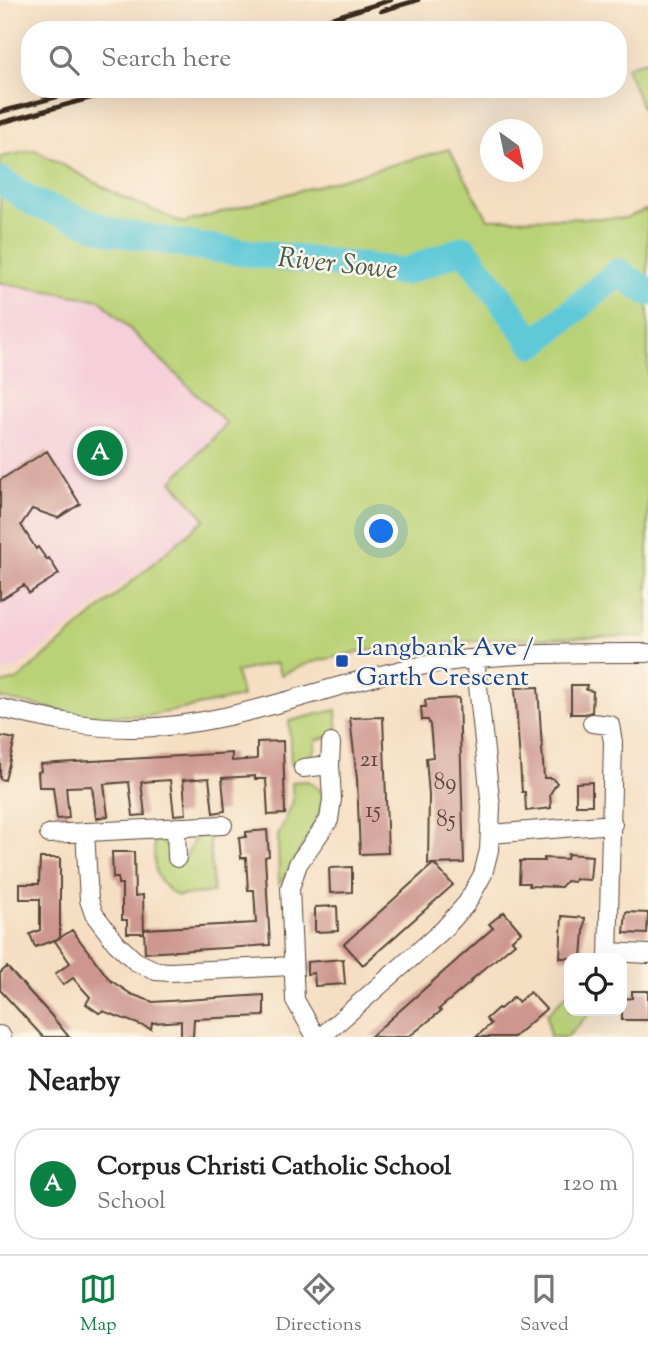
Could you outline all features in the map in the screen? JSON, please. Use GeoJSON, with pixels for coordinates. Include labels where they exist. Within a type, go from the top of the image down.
{"type":"FeatureCollection","features":[{"type":"Feature","properties":{"kind":"street"},"geometry":{"type":"LineString","coordinates":[[0,708],[79,725],[136,728],[178,724],[250,711],[414,667],[475,658],[593,652],[648,653]]}},
{"type":"Feature","properties":{"kind":"street"},"geometry":{"type":"LineString","coordinates":[[331,743],[332,799],[329,820],[298,864],[290,888],[295,1000],[318,1037],[456,917],[479,885],[487,863],[491,807],[475,658]]}},
{"type":"Feature","properties":{"kind":"street"},"geometry":{"type":"LineString","coordinates":[[608,720],[613,741],[608,953]]}},
{"type":"Feature","properties":{"kind":"street"},"geometry":{"type":"LineString","coordinates":[[303,768],[330,765]]}},
{"type":"Feature","properties":{"kind":"street"},"geometry":{"type":"LineString","coordinates":[[491,834],[613,824]]}},
{"type":"Feature","properties":{"kind":"street"},"geometry":{"type":"LineString","coordinates":[[49,834],[223,825]]}},
{"type":"Feature","properties":{"kind":"street"},"geometry":{"type":"LineString","coordinates":[[176,827],[177,858]]}},
{"type":"Feature","properties":{"kind":"street"},"geometry":{"type":"LineString","coordinates":[[85,832],[90,906],[116,943],[135,961],[156,971],[170,972],[292,966]]}},
{"type":"Feature","properties":{"kind":"street"},"geometry":{"type":"LineString","coordinates":[[627,955],[648,954]]}},
{"type":"Feature","properties":{"kind":"shaded area"},"geometry":{"type":"Polygon","coordinates":[[[0,283],[100,300],[227,424],[173,481],[205,519],[19,667],[9,672],[0,672],[0,283]]]}},
{"type":"Feature","properties":{"kind":"green space"},"geometry":{"type":"Polygon","coordinates":[[[648,60],[648,123],[627,70],[627,67],[648,60]]]}},
{"type":"Feature","properties":{"kind":"green space"},"geometry":{"type":"Polygon","coordinates":[[[449,149],[488,219],[625,218],[648,209],[648,636],[500,639],[362,651],[309,663],[281,675],[276,663],[236,672],[242,697],[148,716],[82,715],[0,698],[0,684],[17,680],[205,519],[172,481],[227,424],[100,300],[0,283],[0,157],[35,150],[122,197],[183,223],[449,149]]]}},
{"type":"Feature","properties":{"kind":"green space"},"geometry":{"type":"Polygon","coordinates":[[[336,710],[338,734],[316,740],[315,749],[309,759],[291,764],[289,721],[336,710]]]}},
{"type":"Feature","properties":{"kind":"green space"},"geometry":{"type":"Polygon","coordinates":[[[308,781],[320,790],[324,798],[310,832],[279,885],[278,836],[293,802],[292,782],[308,781]]]}},
{"type":"Feature","properties":{"kind":"green space"},"geometry":{"type":"Polygon","coordinates":[[[209,833],[213,892],[177,896],[163,884],[156,872],[154,839],[186,858],[196,838],[209,833]]]}},
{"type":"Feature","properties":{"kind":"green space"},"geometry":{"type":"Polygon","coordinates":[[[564,997],[564,1016],[587,1016],[567,1037],[550,1037],[547,1014],[564,997]]]}},
{"type":"Feature","properties":{"kind":"building"},"geometry":{"type":"Polygon","coordinates":[[[47,451],[80,504],[58,518],[32,509],[21,525],[36,549],[38,547],[47,560],[49,558],[59,574],[29,593],[24,585],[0,600],[0,480],[47,451]]]}},
{"type":"Feature","properties":{"kind":"building"},"geometry":{"type":"Polygon","coordinates":[[[571,685],[587,685],[586,690],[593,691],[592,712],[571,714],[571,685]]]}},
{"type":"Feature","properties":{"kind":"building"},"geometry":{"type":"Polygon","coordinates":[[[538,687],[544,778],[552,778],[557,783],[550,794],[551,808],[526,811],[525,792],[522,792],[515,688],[538,687]]]}},
{"type":"Feature","properties":{"kind":"building"},"geometry":{"type":"Polygon","coordinates":[[[459,698],[464,863],[434,864],[453,885],[363,965],[344,944],[433,864],[428,864],[429,795],[426,758],[433,757],[430,725],[428,720],[422,720],[421,707],[426,707],[425,700],[459,698]]]}},
{"type":"Feature","properties":{"kind":"building"},"geometry":{"type":"Polygon","coordinates":[[[383,717],[388,853],[360,854],[357,779],[350,718],[383,717]]]}},
{"type":"Feature","properties":{"kind":"building"},"geometry":{"type":"Polygon","coordinates":[[[0,736],[15,739],[5,780],[0,779],[0,736]]]}},
{"type":"Feature","properties":{"kind":"building"},"geometry":{"type":"Polygon","coordinates":[[[283,741],[285,814],[268,815],[266,779],[255,779],[255,776],[222,778],[225,811],[213,813],[209,778],[183,780],[186,814],[174,815],[170,780],[141,782],[145,815],[133,816],[129,782],[104,784],[108,816],[96,818],[92,786],[66,787],[69,818],[57,819],[53,787],[39,787],[40,764],[232,753],[232,761],[257,759],[257,742],[283,741]]]}},
{"type":"Feature","properties":{"kind":"building"},"geometry":{"type":"Polygon","coordinates":[[[592,782],[592,805],[576,805],[576,783],[592,782]]]}},
{"type":"Feature","properties":{"kind":"building"},"geometry":{"type":"Polygon","coordinates":[[[267,830],[269,856],[265,857],[270,945],[145,953],[144,929],[256,923],[254,890],[248,890],[246,858],[241,858],[239,838],[246,837],[246,832],[267,830]]]}},
{"type":"Feature","properties":{"kind":"building"},"geometry":{"type":"Polygon","coordinates":[[[112,852],[134,852],[135,896],[143,895],[144,933],[127,933],[127,920],[122,920],[122,884],[118,884],[118,878],[113,878],[112,852]]]}},
{"type":"Feature","properties":{"kind":"building"},"geometry":{"type":"Polygon","coordinates":[[[568,854],[592,856],[590,880],[566,881],[561,887],[519,883],[520,861],[567,859],[568,854]]]}},
{"type":"Feature","properties":{"kind":"building"},"geometry":{"type":"Polygon","coordinates":[[[40,858],[60,858],[60,938],[35,947],[30,934],[40,930],[40,899],[20,899],[20,884],[39,884],[40,858]]]}},
{"type":"Feature","properties":{"kind":"building"},"geometry":{"type":"Polygon","coordinates":[[[352,867],[352,892],[330,893],[329,868],[352,867]]]}},
{"type":"Feature","properties":{"kind":"building"},"geometry":{"type":"Polygon","coordinates":[[[337,906],[338,931],[315,932],[315,907],[337,906]]]}},
{"type":"Feature","properties":{"kind":"building"},"geometry":{"type":"Polygon","coordinates":[[[504,912],[521,932],[512,940],[515,943],[439,1009],[441,1011],[408,1037],[370,1037],[493,928],[489,924],[504,912]]]}},
{"type":"Feature","properties":{"kind":"building"},"geometry":{"type":"Polygon","coordinates":[[[626,912],[648,913],[647,934],[624,933],[626,912]]]}},
{"type":"Feature","properties":{"kind":"building"},"geometry":{"type":"Polygon","coordinates":[[[562,916],[585,918],[582,953],[564,953],[564,958],[560,958],[562,916]]]}},
{"type":"Feature","properties":{"kind":"building"},"geometry":{"type":"Polygon","coordinates":[[[72,930],[110,980],[131,994],[153,1002],[264,995],[264,1016],[194,1019],[193,1037],[181,1037],[181,1021],[152,1023],[151,1029],[103,1011],[99,1013],[86,1004],[90,997],[73,978],[63,985],[55,974],[70,963],[55,941],[72,930]]]}},
{"type":"Feature","properties":{"kind":"building"},"geometry":{"type":"Polygon","coordinates":[[[343,959],[345,984],[315,986],[314,973],[307,974],[307,962],[343,959]]]}},
{"type":"Feature","properties":{"kind":"building"},"geometry":{"type":"Polygon","coordinates":[[[7,967],[69,1037],[43,1037],[0,990],[0,973],[7,967]]]}},
{"type":"Feature","properties":{"kind":"building"},"geometry":{"type":"Polygon","coordinates":[[[632,991],[648,991],[648,1020],[622,1020],[622,1016],[627,1016],[627,998],[632,998],[632,991]]]}},
{"type":"Feature","properties":{"kind":"building"},"geometry":{"type":"Polygon","coordinates":[[[530,992],[546,1009],[514,1037],[476,1037],[491,1024],[486,1019],[498,1008],[514,997],[518,1002],[530,992]]]}},
{"type":"Feature","properties":{"kind":"waterway","name":"River Sowe"},"geometry":{"type":"LineString","coordinates":[[0,180],[34,203],[114,232],[202,247],[404,272],[464,249],[534,344],[619,272],[648,292]]}},
{"type":"Feature","properties":{"kind":"railway"},"geometry":{"type":"LineString","coordinates":[[322,21],[391,0]]}},
{"type":"Feature","properties":{"kind":"railway"},"geometry":{"type":"LineString","coordinates":[[381,11],[418,0]]}},
{"type":"Feature","properties":{"kind":"railway"},"geometry":{"type":"LineString","coordinates":[[0,112],[53,98]]}},
{"type":"Feature","properties":{"kind":"railway"},"geometry":{"type":"LineString","coordinates":[[0,123],[90,98]]}},
{"type":"Feature","properties":{"kind":"place","name":"Corpus Christi Catholic School"},"geometry":{"type":"Point","coordinates":[100,453]}},
{"type":"Feature","properties":{"kind":"place","name":"Langbank Ave / Garth Crescent"},"geometry":{"type":"Point","coordinates":[342,661]}}]}
